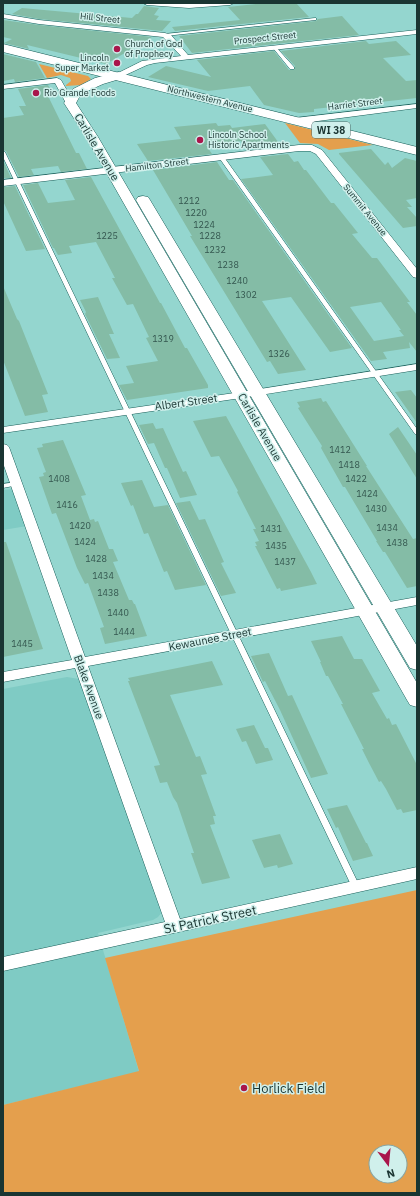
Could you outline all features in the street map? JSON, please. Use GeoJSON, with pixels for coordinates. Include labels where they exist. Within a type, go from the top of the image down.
{"type":"FeatureCollection","features":[{"type":"Feature","properties":{"kind":"main road","name":"Northwestern Avenue"},"geometry":{"type":"LineString","coordinates":[[3,48],[417,151]]}},
{"type":"Feature","properties":{"kind":"street"},"geometry":{"type":"LineString","coordinates":[[147,3],[189,6],[230,3]]}},
{"type":"Feature","properties":{"kind":"street","name":"Hill Street"},"geometry":{"type":"LineString","coordinates":[[3,16],[39,22],[165,35]]}},
{"type":"Feature","properties":{"kind":"street","name":"Prospect Street"},"geometry":{"type":"LineString","coordinates":[[119,76],[150,62],[417,32]]}},
{"type":"Feature","properties":{"kind":"street"},"geometry":{"type":"LineString","coordinates":[[165,35],[186,57]]}},
{"type":"Feature","properties":{"kind":"street","name":"Carlisle Avenue"},"geometry":{"type":"LineString","coordinates":[[119,76],[99,81],[77,92],[70,103],[118,166],[184,283],[241,395],[417,700]]}},
{"type":"Feature","properties":{"kind":"street","name":"Carlisle Avenue"},"geometry":{"type":"LineString","coordinates":[[85,103],[84,100],[87,95],[110,84],[119,76]]}},
{"type":"Feature","properties":{"kind":"street"},"geometry":{"type":"LineString","coordinates":[[3,87],[57,80],[70,103]]}},
{"type":"Feature","properties":{"kind":"street","name":"Harriet Street"},"geometry":{"type":"LineString","coordinates":[[296,121],[417,106]]}},
{"type":"Feature","properties":{"kind":"street","name":"Carlisle Avenue"},"geometry":{"type":"LineString","coordinates":[[93,116],[112,147]]}},
{"type":"Feature","properties":{"kind":"street","name":"Hamilton Street"},"geometry":{"type":"LineString","coordinates":[[3,183],[118,166],[222,158],[306,147],[312,148]]}},
{"type":"Feature","properties":{"kind":"street","name":"Summit Avenue"},"geometry":{"type":"LineString","coordinates":[[312,148],[319,152],[415,269]]}},
{"type":"Feature","properties":{"kind":"street","name":"Carlisle Avenue"},"geometry":{"type":"LineString","coordinates":[[184,283],[258,392],[417,663]]}},
{"type":"Feature","properties":{"kind":"street","name":"Albert Street"},"geometry":{"type":"LineString","coordinates":[[3,430],[241,395],[417,367]]}},
{"type":"Feature","properties":{"kind":"street","name":"Blake Avenue"},"geometry":{"type":"LineString","coordinates":[[3,447],[10,485],[80,663],[175,927]]}},
{"type":"Feature","properties":{"kind":"street","name":"Kewaunee Street"},"geometry":{"type":"LineString","coordinates":[[3,677],[417,600]]}},
{"type":"Feature","properties":{"kind":"street","name":"St Patrick Street"},"geometry":{"type":"LineString","coordinates":[[3,964],[417,873]]}},
{"type":"Feature","properties":{"kind":"lane"},"geometry":{"type":"LineString","coordinates":[[165,35],[314,19]]}},
{"type":"Feature","properties":{"kind":"lane"},"geometry":{"type":"LineString","coordinates":[[274,47],[292,68]]}},
{"type":"Feature","properties":{"kind":"lane"},"geometry":{"type":"LineString","coordinates":[[3,152],[16,182],[128,411],[356,886]]}},
{"type":"Feature","properties":{"kind":"lane"},"geometry":{"type":"LineString","coordinates":[[222,158],[417,434]]}},
{"type":"Feature","properties":{"kind":"shaded area"},"geometry":{"type":"Polygon","coordinates":[[[39,64],[88,76],[91,79],[81,85],[66,86],[71,81],[70,78],[61,75],[47,78],[39,64]]]}},
{"type":"Feature","properties":{"kind":"shaded area"},"geometry":{"type":"Polygon","coordinates":[[[285,123],[373,145],[329,150],[318,144],[300,143],[285,123]]]}},
{"type":"Feature","properties":{"kind":"shaded area"},"geometry":{"type":"Polygon","coordinates":[[[14,489],[27,526],[3,530],[3,490],[14,489]]]}},
{"type":"Feature","properties":{"kind":"shaded area"},"geometry":{"type":"Polygon","coordinates":[[[67,677],[79,679],[162,912],[153,920],[98,933],[139,1072],[3,1105],[3,689],[67,677]]]}},
{"type":"Feature","properties":{"kind":"shaded area","name":"Horlick Field"},"geometry":{"type":"Polygon","coordinates":[[[417,890],[417,1193],[3,1193],[3,1105],[139,1071],[105,958],[417,890]]]}},
{"type":"Feature","properties":{"kind":"building"},"geometry":{"type":"Polygon","coordinates":[[[264,3],[296,3],[309,17],[175,31],[172,27],[240,20],[228,7],[264,3]]]}},
{"type":"Feature","properties":{"kind":"building"},"geometry":{"type":"Polygon","coordinates":[[[144,6],[159,8],[154,15],[159,16],[156,20],[171,21],[162,31],[39,19],[12,14],[22,8],[132,18],[138,14],[144,6]]]}},
{"type":"Feature","properties":{"kind":"building"},"geometry":{"type":"Polygon","coordinates":[[[342,16],[359,35],[192,53],[179,36],[316,21],[318,19],[342,16]]]}},
{"type":"Feature","properties":{"kind":"building"},"geometry":{"type":"Polygon","coordinates":[[[3,20],[152,37],[106,64],[27,45],[29,49],[4,43],[12,39],[3,37],[3,20]]]}},
{"type":"Feature","properties":{"kind":"building"},"geometry":{"type":"Polygon","coordinates":[[[366,41],[369,44],[396,41],[411,55],[383,58],[406,81],[417,80],[417,98],[314,109],[314,112],[299,113],[264,105],[250,86],[208,91],[148,77],[166,66],[211,77],[197,60],[274,51],[289,70],[294,70],[295,66],[281,51],[366,41]]]}},
{"type":"Feature","properties":{"kind":"building"},"geometry":{"type":"Polygon","coordinates":[[[3,54],[36,62],[45,78],[15,82],[14,79],[3,81],[3,54]]]}},
{"type":"Feature","properties":{"kind":"building"},"geometry":{"type":"Polygon","coordinates":[[[48,85],[54,96],[48,96],[76,153],[79,153],[87,169],[61,172],[58,166],[31,169],[34,175],[19,177],[6,151],[3,150],[3,118],[24,115],[19,106],[26,106],[18,89],[48,85]]]}},
{"type":"Feature","properties":{"kind":"building","name":"Lincoln School Historic Apartments"},"geometry":{"type":"Polygon","coordinates":[[[216,123],[218,126],[230,125],[232,128],[265,124],[281,146],[254,149],[251,144],[243,145],[241,141],[206,145],[212,154],[148,161],[137,144],[181,139],[174,127],[216,123]]]}},
{"type":"Feature","properties":{"kind":"building"},"geometry":{"type":"Polygon","coordinates":[[[371,149],[385,165],[388,162],[392,168],[405,158],[417,161],[417,198],[406,200],[412,207],[407,207],[417,218],[417,226],[403,228],[339,154],[371,149]]]}},
{"type":"Feature","properties":{"kind":"building"},"geometry":{"type":"Polygon","coordinates":[[[288,154],[294,162],[298,161],[331,203],[334,203],[358,233],[352,234],[372,258],[377,258],[410,302],[407,302],[417,315],[417,352],[409,342],[410,348],[383,352],[387,359],[371,361],[241,179],[273,175],[260,157],[288,154]],[[381,302],[350,307],[374,341],[404,336],[399,330],[401,330],[381,302]]]}},
{"type":"Feature","properties":{"kind":"building"},"geometry":{"type":"Polygon","coordinates":[[[3,160],[11,178],[3,178],[3,160]]]}},
{"type":"Feature","properties":{"kind":"building"},"geometry":{"type":"Polygon","coordinates":[[[217,162],[229,180],[233,180],[352,348],[330,352],[291,297],[262,301],[306,370],[278,374],[270,361],[267,362],[190,236],[192,236],[153,170],[217,162]]]}},
{"type":"Feature","properties":{"kind":"building"},"geometry":{"type":"Polygon","coordinates":[[[91,177],[185,348],[187,348],[208,385],[208,388],[127,400],[119,385],[134,383],[126,366],[158,361],[146,338],[149,337],[133,304],[127,305],[112,278],[115,278],[96,242],[69,246],[72,253],[58,255],[53,248],[23,185],[38,183],[48,203],[75,200],[65,180],[91,177]]]}},
{"type":"Feature","properties":{"kind":"building"},"geometry":{"type":"Polygon","coordinates":[[[15,186],[45,249],[26,251],[3,201],[3,187],[15,186]]]}},
{"type":"Feature","properties":{"kind":"building"},"geometry":{"type":"Polygon","coordinates":[[[3,286],[19,321],[48,394],[42,395],[48,412],[25,416],[3,360],[3,286]]]}},
{"type":"Feature","properties":{"kind":"building"},"geometry":{"type":"Polygon","coordinates":[[[98,297],[114,334],[109,334],[120,358],[107,359],[85,314],[86,312],[80,300],[98,297]]]}},
{"type":"Feature","properties":{"kind":"building"},"geometry":{"type":"Polygon","coordinates":[[[411,390],[417,398],[417,423],[395,392],[411,390]]]}},
{"type":"Feature","properties":{"kind":"building"},"geometry":{"type":"Polygon","coordinates":[[[321,398],[323,402],[326,401],[413,539],[417,538],[417,586],[407,588],[385,552],[383,552],[376,541],[345,487],[343,487],[321,448],[322,446],[298,408],[300,407],[297,402],[321,398]]]}},
{"type":"Feature","properties":{"kind":"building"},"geometry":{"type":"Polygon","coordinates":[[[226,416],[317,584],[281,591],[280,588],[277,589],[255,546],[257,546],[255,542],[259,541],[253,529],[256,529],[237,492],[238,491],[219,456],[211,457],[193,421],[226,416]]]}},
{"type":"Feature","properties":{"kind":"building"},"geometry":{"type":"Polygon","coordinates":[[[153,423],[156,429],[163,428],[183,472],[186,471],[197,495],[180,498],[154,443],[148,444],[139,425],[153,423]]]}},
{"type":"Feature","properties":{"kind":"building"},"geometry":{"type":"Polygon","coordinates":[[[398,427],[417,455],[417,479],[389,434],[398,427]]]}},
{"type":"Feature","properties":{"kind":"building"},"geometry":{"type":"Polygon","coordinates":[[[63,440],[86,495],[81,496],[90,520],[94,519],[95,522],[98,521],[109,549],[113,549],[118,561],[113,562],[129,600],[132,600],[135,604],[147,636],[105,644],[100,628],[104,627],[88,583],[85,584],[77,568],[56,513],[52,514],[39,477],[44,476],[43,473],[46,472],[37,448],[43,447],[42,444],[63,440]]]}},
{"type":"Feature","properties":{"kind":"building"},"geometry":{"type":"Polygon","coordinates":[[[142,480],[154,507],[168,505],[206,585],[175,590],[167,571],[164,572],[148,533],[144,534],[133,505],[131,506],[121,483],[142,480]]]}},
{"type":"Feature","properties":{"kind":"building"},"geometry":{"type":"Polygon","coordinates":[[[190,501],[199,520],[205,519],[224,562],[221,563],[236,593],[221,596],[176,503],[190,501]]]}},
{"type":"Feature","properties":{"kind":"building"},"geometry":{"type":"Polygon","coordinates":[[[3,542],[6,542],[43,649],[3,657],[3,542]]]}},
{"type":"Feature","properties":{"kind":"building"},"geometry":{"type":"Polygon","coordinates":[[[342,636],[354,659],[362,659],[380,691],[372,693],[387,719],[389,718],[392,725],[396,724],[417,765],[417,810],[403,813],[401,809],[397,810],[381,781],[379,782],[341,704],[343,704],[328,676],[326,676],[311,641],[342,636]]]}},
{"type":"Feature","properties":{"kind":"building"},"geometry":{"type":"Polygon","coordinates":[[[269,653],[288,696],[292,695],[328,774],[311,778],[280,710],[265,681],[263,682],[251,656],[269,653]]]}},
{"type":"Feature","properties":{"kind":"building"},"geometry":{"type":"Polygon","coordinates":[[[212,661],[223,685],[170,695],[196,757],[200,756],[207,774],[201,775],[216,816],[213,816],[215,824],[210,825],[230,878],[202,884],[191,853],[194,853],[177,803],[167,782],[160,783],[154,766],[160,765],[128,678],[212,661]]]}},
{"type":"Feature","properties":{"kind":"building"},"geometry":{"type":"Polygon","coordinates":[[[254,725],[265,748],[268,748],[273,760],[256,764],[246,741],[242,742],[236,729],[254,725]]]}},
{"type":"Feature","properties":{"kind":"building"},"geometry":{"type":"Polygon","coordinates":[[[347,805],[373,856],[353,861],[338,827],[336,828],[327,809],[347,805]]]}},
{"type":"Feature","properties":{"kind":"building"},"geometry":{"type":"Polygon","coordinates":[[[280,834],[293,864],[278,868],[277,865],[264,868],[252,840],[280,834]]]}},
{"type":"Feature","properties":{"kind":"place","name":"Church of God of Prophecy"},"geometry":{"type":"Point","coordinates":[117,49]}},
{"type":"Feature","properties":{"kind":"place","name":"Lincoln Super Market"},"geometry":{"type":"Point","coordinates":[117,63]}},
{"type":"Feature","properties":{"kind":"place","name":"Rio Grande Foods"},"geometry":{"type":"Point","coordinates":[36,93]}},
{"type":"Feature","properties":{"kind":"place","name":"Lincoln School Historic Apartments"},"geometry":{"type":"Point","coordinates":[200,140]}},
{"type":"Feature","properties":{"kind":"place","name":"Horlick Field"},"geometry":{"type":"Point","coordinates":[244,1088]}}]}
